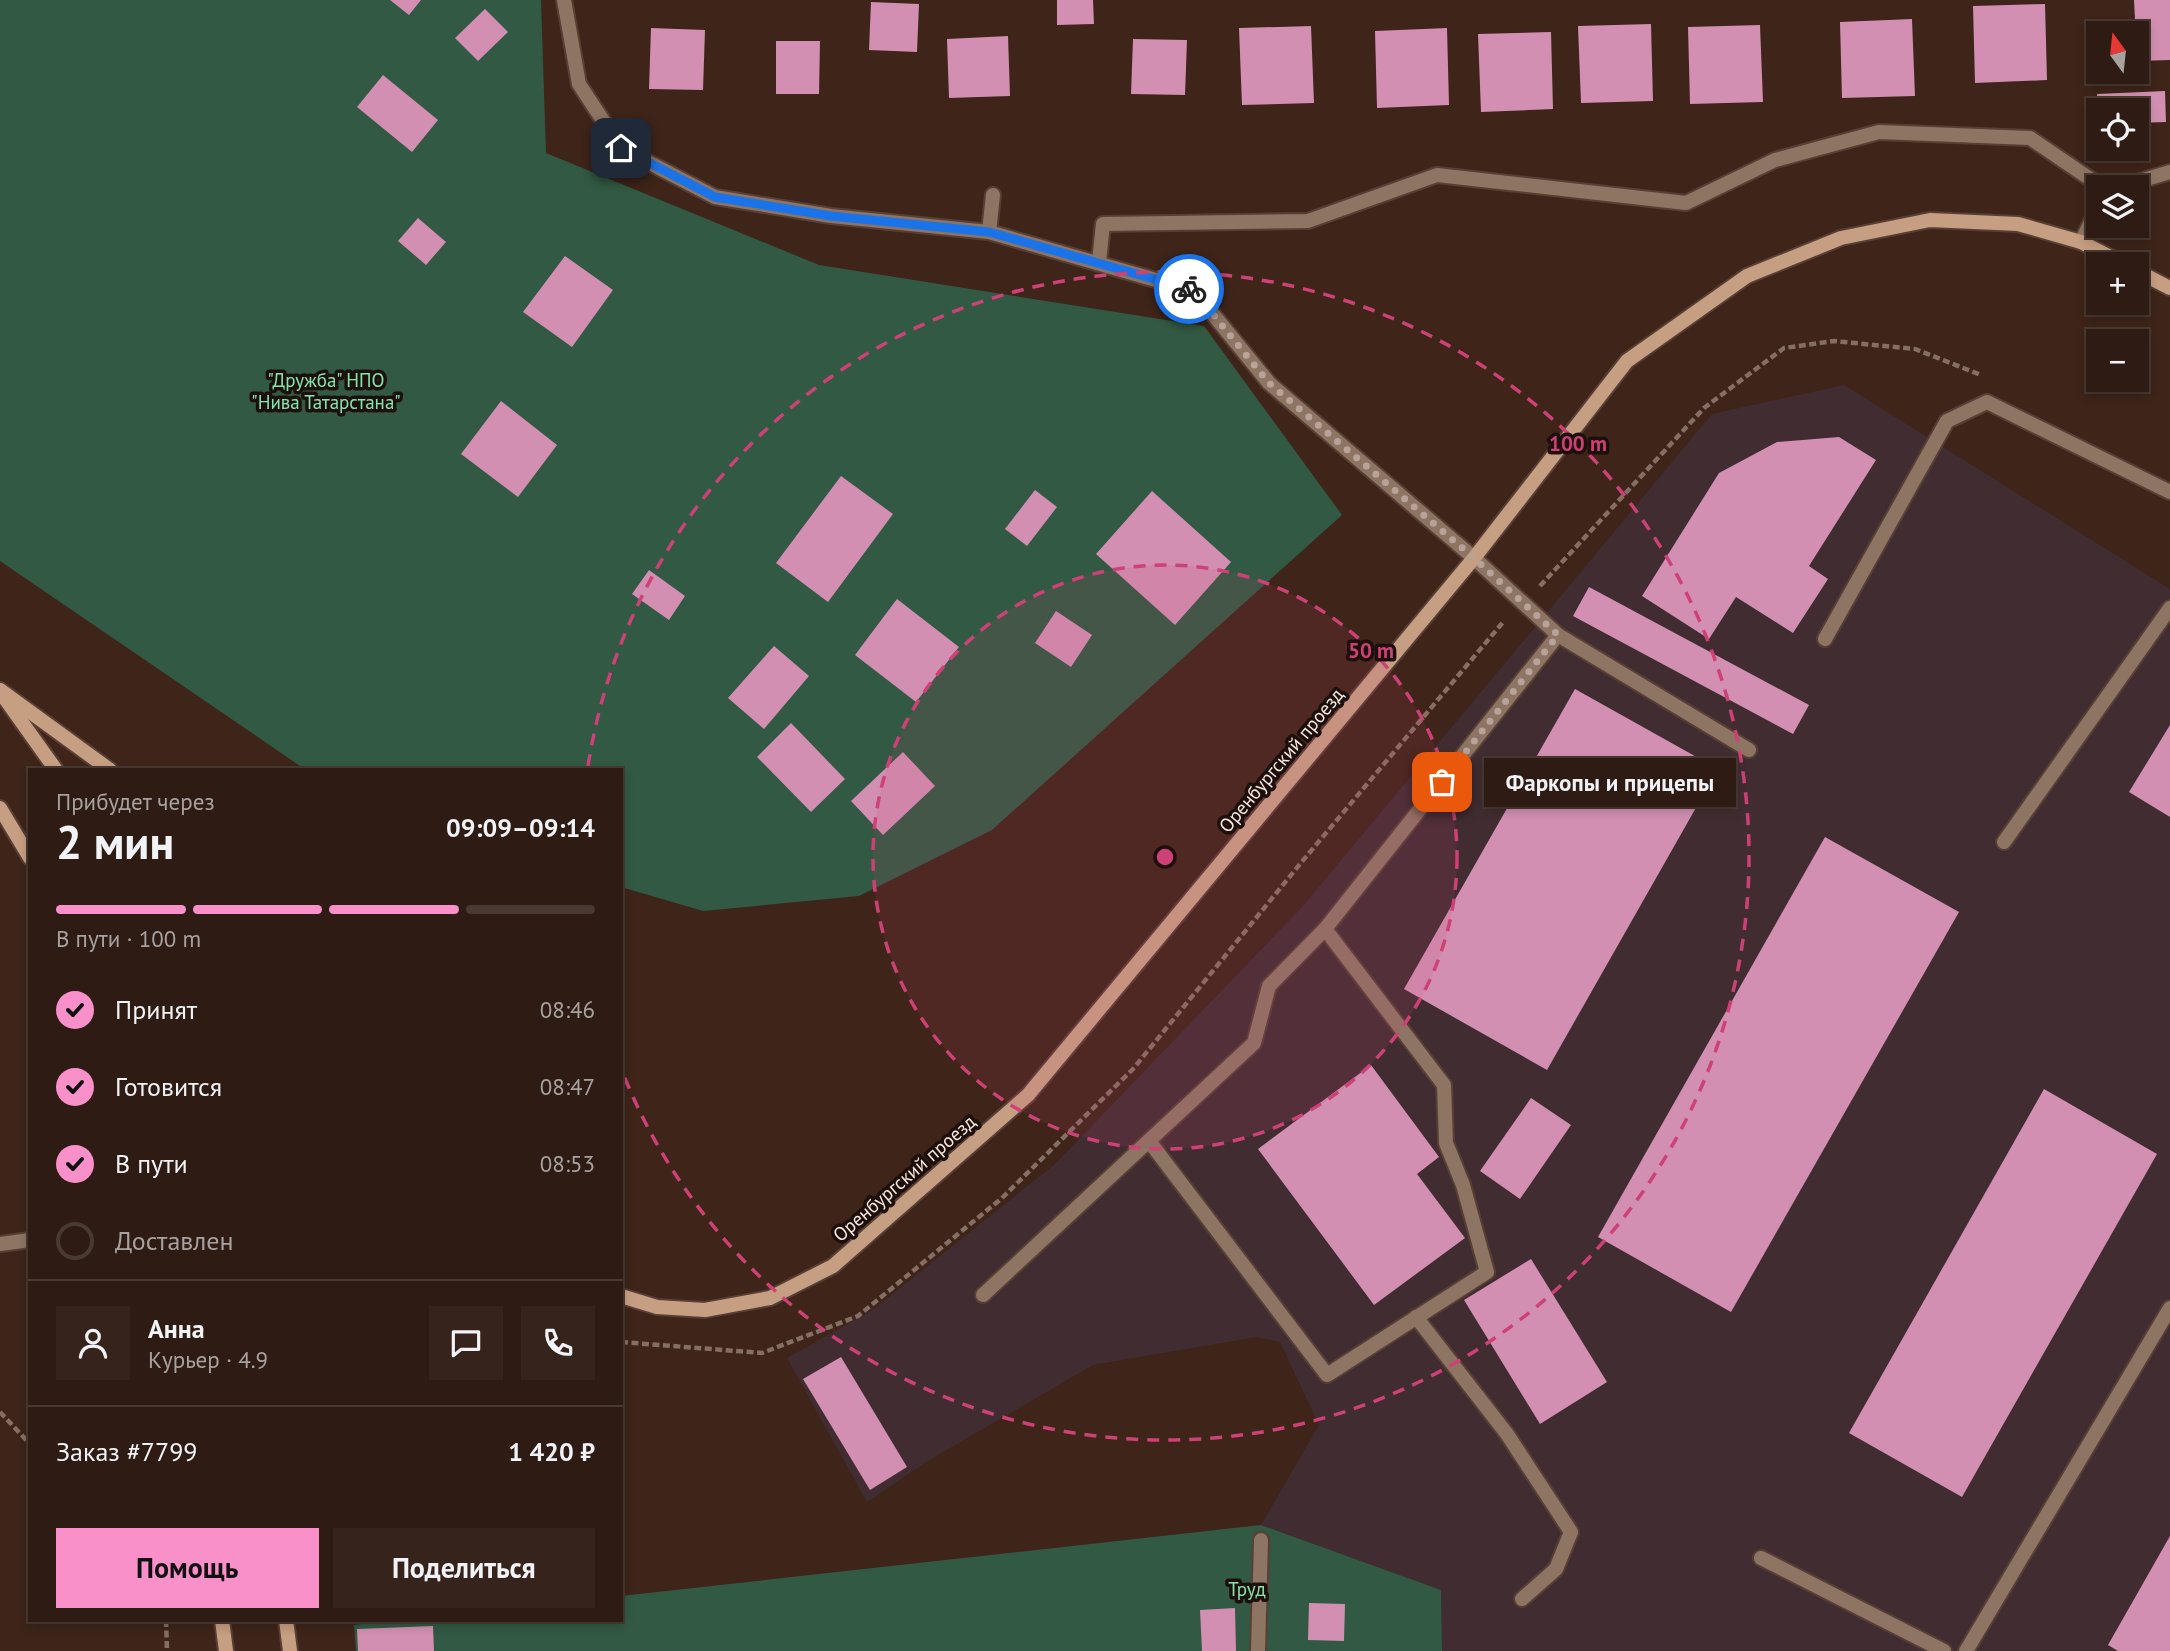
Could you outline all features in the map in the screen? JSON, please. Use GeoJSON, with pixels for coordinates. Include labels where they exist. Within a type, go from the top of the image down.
{"type":"FeatureCollection","features":[{"type":"Feature","properties":{"kind":"main road","name":"Оренбургский проезд"},"geometry":{"type":"LineString","coordinates":[[623,1297],[657,1307],[705,1310],[770,1298],[833,1266],[1028,1095],[1474,558],[1626,361],[1747,276],[1841,238],[1930,220],[2018,224],[2081,242],[2101,252]]}},
{"type":"Feature","properties":{"kind":"main road"},"geometry":{"type":"LineString","coordinates":[[2149,277],[2170,288]]}},
{"type":"Feature","properties":{"kind":"main road"},"geometry":{"type":"LineString","coordinates":[[0,691],[55,768]]}},
{"type":"Feature","properties":{"kind":"main road"},"geometry":{"type":"LineString","coordinates":[[0,691],[107,768]]}},
{"type":"Feature","properties":{"kind":"main road"},"geometry":{"type":"LineString","coordinates":[[0,808],[28,856]]}},
{"type":"Feature","properties":{"kind":"main road"},"geometry":{"type":"LineString","coordinates":[[222,1622],[226,1651]]}},
{"type":"Feature","properties":{"kind":"main road"},"geometry":{"type":"LineString","coordinates":[[286,1622],[290,1651]]}},
{"type":"Feature","properties":{"kind":"street"},"geometry":{"type":"LineString","coordinates":[[564,0],[579,84],[621,148],[715,197],[831,216],[989,232],[1194,291],[1269,383],[1474,558],[1558,635],[1749,750]]}},
{"type":"Feature","properties":{"kind":"street"},"geometry":{"type":"LineString","coordinates":[[1099,262],[1103,224],[1308,220],[1437,174],[1686,203],[1775,160],[1879,132],[2030,138],[2086,176]]}},
{"type":"Feature","properties":{"kind":"street"},"geometry":{"type":"LineString","coordinates":[[2149,178],[2170,172]]}},
{"type":"Feature","properties":{"kind":"street"},"geometry":{"type":"LineString","coordinates":[[989,232],[993,195]]}},
{"type":"Feature","properties":{"kind":"street"},"geometry":{"type":"LineString","coordinates":[[2081,242],[2086,232]]}},
{"type":"Feature","properties":{"kind":"street"},"geometry":{"type":"LineString","coordinates":[[1825,639],[1947,421],[1987,402],[2170,492]]}},
{"type":"Feature","properties":{"kind":"street"},"geometry":{"type":"LineString","coordinates":[[2004,842],[2170,608]]}},
{"type":"Feature","properties":{"kind":"street"},"geometry":{"type":"LineString","coordinates":[[983,1295],[1254,1043],[1269,986],[1325,929],[1558,635]]}},
{"type":"Feature","properties":{"kind":"street"},"geometry":{"type":"LineString","coordinates":[[1149,1141],[1326,1375],[1487,1272],[1462,1185],[1446,1143],[1444,1085],[1325,929]]}},
{"type":"Feature","properties":{"kind":"street"},"geometry":{"type":"LineString","coordinates":[[0,1244],[28,1240]]}},
{"type":"Feature","properties":{"kind":"street"},"geometry":{"type":"LineString","coordinates":[[1966,1651],[2170,1308]]}},
{"type":"Feature","properties":{"kind":"street"},"geometry":{"type":"LineString","coordinates":[[1416,1317],[1507,1434],[1571,1532],[1556,1569],[1522,1599]]}},
{"type":"Feature","properties":{"kind":"street"},"geometry":{"type":"LineString","coordinates":[[1258,1651],[1261,1540]]}},
{"type":"Feature","properties":{"kind":"street"},"geometry":{"type":"LineString","coordinates":[[1761,1558],[1944,1651]]}},
{"type":"Feature","properties":{"kind":"path"},"geometry":{"type":"LineString","coordinates":[[0,1412],[28,1442]]}},
{"type":"Feature","properties":{"kind":"path"},"geometry":{"type":"LineString","coordinates":[[166,1622],[167,1651]]}},
{"type":"Feature","properties":{"kind":"shaded area"},"geometry":{"type":"Polygon","coordinates":[[[1844,385],[2170,589],[2170,1651],[1442,1651],[1441,1590],[1261,1525],[1319,1425],[1280,1342],[1256,1337],[1093,1365],[926,1462],[867,1502],[787,1358],[874,1309],[1055,1164],[1303,906],[1712,414],[1844,385]]]}},
{"type":"Feature","properties":{"kind":"green space","name":"\"Дружба\" НПО \"Нива Татарстана\""},"geometry":{"type":"Polygon","coordinates":[[[0,0],[541,0],[546,153],[819,265],[1204,326],[1342,515],[992,830],[859,896],[703,911],[623,888],[623,768],[303,768],[0,561],[0,0]]]}},
{"type":"Feature","properties":{"kind":"green space","name":"Труд"},"geometry":{"type":"Polygon","coordinates":[[[1261,1525],[1441,1590],[1442,1651],[356,1651],[354,1625],[379,1622],[623,1622],[623,1596],[1261,1525]]]}},
{"type":"Feature","properties":{"kind":"building"},"geometry":{"type":"Polygon","coordinates":[[[390,0],[421,0],[409,15],[390,0]]]}},
{"type":"Feature","properties":{"kind":"building"},"geometry":{"type":"Polygon","coordinates":[[[1057,0],[1093,0],[1094,24],[1057,25],[1057,0]]]}},
{"type":"Feature","properties":{"kind":"building"},"geometry":{"type":"Polygon","coordinates":[[[2134,0],[2170,0],[2170,60],[2149,61],[2149,21],[2135,21],[2134,0]]]}},
{"type":"Feature","properties":{"kind":"building"},"geometry":{"type":"Polygon","coordinates":[[[871,2],[919,4],[917,52],[869,50],[871,2]]]}},
{"type":"Feature","properties":{"kind":"building"},"geometry":{"type":"Polygon","coordinates":[[[2045,4],[2047,80],[1975,83],[1973,6],[2045,4]]]}},
{"type":"Feature","properties":{"kind":"building"},"geometry":{"type":"Polygon","coordinates":[[[485,9],[508,32],[478,61],[455,38],[485,9]]]}},
{"type":"Feature","properties":{"kind":"building"},"geometry":{"type":"Polygon","coordinates":[[[1912,19],[1915,96],[1842,98],[1840,22],[1912,19]]]}},
{"type":"Feature","properties":{"kind":"building"},"geometry":{"type":"Polygon","coordinates":[[[1651,24],[1653,101],[1581,103],[1578,26],[1651,24]]]}},
{"type":"Feature","properties":{"kind":"building"},"geometry":{"type":"Polygon","coordinates":[[[1760,25],[1763,102],[1690,104],[1688,27],[1760,25]]]}},
{"type":"Feature","properties":{"kind":"building"},"geometry":{"type":"Polygon","coordinates":[[[1311,26],[1314,103],[1242,105],[1239,28],[1311,26]]]}},
{"type":"Feature","properties":{"kind":"building"},"geometry":{"type":"Polygon","coordinates":[[[651,28],[705,30],[703,90],[649,89],[651,28]]]}},
{"type":"Feature","properties":{"kind":"building"},"geometry":{"type":"Polygon","coordinates":[[[1447,28],[1449,105],[1377,108],[1375,31],[1447,28]]]}},
{"type":"Feature","properties":{"kind":"building"},"geometry":{"type":"Polygon","coordinates":[[[1551,32],[1553,109],[1481,112],[1478,34],[1551,32]]]}},
{"type":"Feature","properties":{"kind":"building"},"geometry":{"type":"Polygon","coordinates":[[[1008,36],[1010,96],[949,98],[947,39],[1008,36]]]}},
{"type":"Feature","properties":{"kind":"building"},"geometry":{"type":"Polygon","coordinates":[[[1133,39],[1187,40],[1185,95],[1131,94],[1133,39]]]}},
{"type":"Feature","properties":{"kind":"building"},"geometry":{"type":"Polygon","coordinates":[[[776,41],[820,41],[819,94],[776,94],[776,41]]]}},
{"type":"Feature","properties":{"kind":"building"},"geometry":{"type":"Polygon","coordinates":[[[383,75],[438,120],[412,152],[357,107],[383,75]]]}},
{"type":"Feature","properties":{"kind":"building"},"geometry":{"type":"Polygon","coordinates":[[[2165,91],[2166,122],[2149,123],[2149,98],[2097,98],[2097,94],[2165,91]]]}},
{"type":"Feature","properties":{"kind":"building"},"geometry":{"type":"Polygon","coordinates":[[[418,218],[446,242],[426,265],[398,241],[418,218]]]}},
{"type":"Feature","properties":{"kind":"building"},"geometry":{"type":"Polygon","coordinates":[[[565,256],[613,290],[572,347],[523,312],[565,256]]]}},
{"type":"Feature","properties":{"kind":"building"},"geometry":{"type":"Polygon","coordinates":[[[501,401],[557,445],[518,497],[461,454],[501,401]]]}},
{"type":"Feature","properties":{"kind":"building"},"geometry":{"type":"Polygon","coordinates":[[[1839,437],[1876,460],[1809,566],[1828,579],[1793,633],[1736,597],[1709,639],[1642,596],[1719,473],[1777,442],[1839,437]]]}},
{"type":"Feature","properties":{"kind":"building"},"geometry":{"type":"Polygon","coordinates":[[[841,476],[893,514],[828,602],[776,563],[841,476]]]}},
{"type":"Feature","properties":{"kind":"building"},"geometry":{"type":"Polygon","coordinates":[[[1035,490],[1057,507],[1027,546],[1005,529],[1035,490]]]}},
{"type":"Feature","properties":{"kind":"building"},"geometry":{"type":"Polygon","coordinates":[[[1152,491],[1231,562],[1175,625],[1096,554],[1152,491]]]}},
{"type":"Feature","properties":{"kind":"building"},"geometry":{"type":"Polygon","coordinates":[[[649,570],[685,596],[669,620],[632,594],[649,570]]]}},
{"type":"Feature","properties":{"kind":"building"},"geometry":{"type":"Polygon","coordinates":[[[1589,587],[1809,705],[1793,734],[1573,616],[1589,587]]]}},
{"type":"Feature","properties":{"kind":"building"},"geometry":{"type":"Polygon","coordinates":[[[897,599],[959,647],[916,702],[855,655],[897,599]]]}},
{"type":"Feature","properties":{"kind":"building"},"geometry":{"type":"Polygon","coordinates":[[[1056,611],[1092,635],[1071,667],[1035,643],[1056,611]]]}},
{"type":"Feature","properties":{"kind":"building"},"geometry":{"type":"Polygon","coordinates":[[[774,646],[809,676],[764,729],[728,698],[774,646]]]}},
{"type":"Feature","properties":{"kind":"building"},"geometry":{"type":"Polygon","coordinates":[[[1575,689],[1718,769],[1547,1070],[1404,989],[1575,689]]]}},
{"type":"Feature","properties":{"kind":"building"},"geometry":{"type":"Polygon","coordinates":[[[791,723],[845,779],[811,812],[757,757],[791,723]]]}},
{"type":"Feature","properties":{"kind":"building"},"geometry":{"type":"Polygon","coordinates":[[[2170,725],[2170,817],[2129,792],[2170,725]]]}},
{"type":"Feature","properties":{"kind":"building"},"geometry":{"type":"Polygon","coordinates":[[[903,752],[935,786],[883,835],[851,801],[903,752]]]}},
{"type":"Feature","properties":{"kind":"building"},"geometry":{"type":"Polygon","coordinates":[[[1825,837],[1959,912],[1731,1312],[1598,1237],[1825,837]]]}},
{"type":"Feature","properties":{"kind":"building"},"geometry":{"type":"Polygon","coordinates":[[[1371,1065],[1439,1157],[1417,1174],[1465,1238],[1374,1305],[1258,1149],[1371,1065]]]}},
{"type":"Feature","properties":{"kind":"building"},"geometry":{"type":"Polygon","coordinates":[[[2044,1089],[2157,1154],[1962,1497],[1849,1433],[2044,1089]]]}},
{"type":"Feature","properties":{"kind":"building"},"geometry":{"type":"Polygon","coordinates":[[[1531,1098],[1571,1125],[1520,1199],[1480,1171],[1531,1098]]]}},
{"type":"Feature","properties":{"kind":"building"},"geometry":{"type":"Polygon","coordinates":[[[1531,1259],[1607,1382],[1540,1424],[1464,1300],[1531,1259]]]}},
{"type":"Feature","properties":{"kind":"building"},"geometry":{"type":"Polygon","coordinates":[[[841,1357],[907,1467],[870,1490],[803,1379],[841,1357]]]}},
{"type":"Feature","properties":{"kind":"building"},"geometry":{"type":"Polygon","coordinates":[[[2170,1536],[2170,1651],[2118,1651],[2108,1645],[2170,1536]]]}},
{"type":"Feature","properties":{"kind":"building"},"geometry":{"type":"Polygon","coordinates":[[[1309,1603],[1345,1604],[1344,1641],[1308,1640],[1309,1603]]]}},
{"type":"Feature","properties":{"kind":"building"},"geometry":{"type":"Polygon","coordinates":[[[1235,1608],[1236,1651],[1202,1651],[1200,1610],[1235,1608]]]}},
{"type":"Feature","properties":{"kind":"building"},"geometry":{"type":"Polygon","coordinates":[[[433,1626],[434,1651],[358,1651],[357,1629],[433,1626]]]}},
{"type":"Feature","properties":{"kind":"way so far"},"geometry":{"type":"LineString","coordinates":[[1189,289],[1194,291],[1269,383],[1474,558],[1558,635],[1442,782]]}},
{"type":"Feature","properties":{"kind":"place","name":"Фаркопы и прицепы"},"geometry":{"type":"Point","coordinates":[1442,782]}},
{"type":"Feature","properties":{"kind":"route"},"geometry":{"type":"LineString","coordinates":[[621,148],[715,197],[831,216],[989,232],[1189,289]]}}]}
